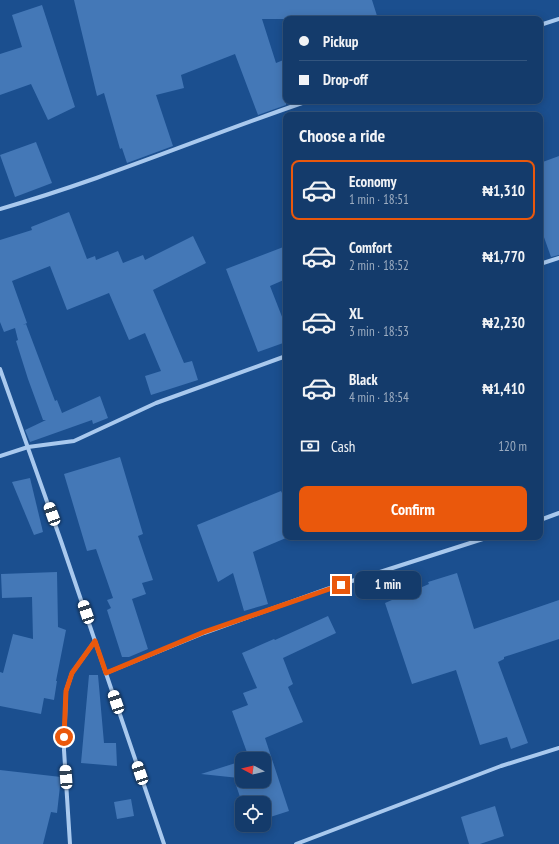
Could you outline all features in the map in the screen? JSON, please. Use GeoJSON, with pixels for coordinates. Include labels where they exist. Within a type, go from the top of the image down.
{"type":"FeatureCollection","features":[{"type":"Feature","properties":{"kind":"street"},"geometry":{"type":"LineString","coordinates":[[543,24],[559,19]]}},
{"type":"Feature","properties":{"kind":"street"},"geometry":{"type":"LineString","coordinates":[[0,209],[42,197],[154,158],[300,104]]}},
{"type":"Feature","properties":{"kind":"street"},"geometry":{"type":"LineString","coordinates":[[543,263],[559,258]]}},
{"type":"Feature","properties":{"kind":"street"},"geometry":{"type":"LineString","coordinates":[[0,456],[28,447],[74,441],[156,403],[283,357]]}},
{"type":"Feature","properties":{"kind":"street"},"geometry":{"type":"LineString","coordinates":[[0,369],[164,844]]}},
{"type":"Feature","properties":{"kind":"street"},"geometry":{"type":"LineString","coordinates":[[543,519],[559,513]]}},
{"type":"Feature","properties":{"kind":"street"},"geometry":{"type":"LineString","coordinates":[[106,673],[204,632],[480,540]]}},
{"type":"Feature","properties":{"kind":"street"},"geometry":{"type":"LineString","coordinates":[[70,844],[64,750],[66,691],[72,673],[95,641]]}},
{"type":"Feature","properties":{"kind":"street"},"geometry":{"type":"LineString","coordinates":[[296,844],[501,766],[559,748]]}},
{"type":"Feature","properties":{"kind":"building"},"geometry":{"type":"Polygon","coordinates":[[[74,0],[372,0],[377,16],[283,16],[283,19],[262,19],[276,63],[283,60],[283,104],[286,105],[258,115],[235,54],[181,75],[184,88],[156,95],[173,146],[127,163],[122,148],[120,149],[104,93],[97,96],[74,0]]]}},
{"type":"Feature","properties":{"kind":"building"},"geometry":{"type":"Polygon","coordinates":[[[42,5],[75,107],[48,120],[31,84],[0,95],[0,54],[22,47],[12,15],[42,5]]]}},
{"type":"Feature","properties":{"kind":"building"},"geometry":{"type":"Polygon","coordinates":[[[36,142],[52,183],[15,197],[0,155],[36,142]]]}},
{"type":"Feature","properties":{"kind":"building"},"geometry":{"type":"Polygon","coordinates":[[[559,156],[559,255],[551,257],[543,234],[543,162],[559,156]]]}},
{"type":"Feature","properties":{"kind":"building"},"geometry":{"type":"Polygon","coordinates":[[[69,212],[87,259],[95,256],[96,260],[118,251],[123,263],[143,255],[145,260],[193,236],[206,263],[153,290],[184,363],[192,361],[198,380],[151,395],[145,376],[161,371],[145,333],[129,340],[109,293],[67,310],[50,266],[12,281],[27,323],[23,325],[26,324],[55,401],[57,400],[62,413],[100,396],[108,418],[93,424],[92,420],[30,442],[25,430],[46,420],[43,420],[28,379],[16,341],[18,340],[15,328],[4,332],[0,322],[0,240],[32,230],[31,227],[69,212]]]}},
{"type":"Feature","properties":{"kind":"building"},"geometry":{"type":"Polygon","coordinates":[[[283,247],[283,280],[270,286],[283,319],[283,343],[258,352],[226,269],[283,247]]]}},
{"type":"Feature","properties":{"kind":"building"},"geometry":{"type":"Polygon","coordinates":[[[120,457],[143,534],[138,536],[153,580],[142,583],[146,594],[132,599],[148,649],[129,657],[122,657],[107,610],[111,608],[107,600],[113,598],[96,549],[87,551],[64,474],[120,457]]]}},
{"type":"Feature","properties":{"kind":"building"},"geometry":{"type":"Polygon","coordinates":[[[30,478],[43,532],[34,535],[12,482],[30,478]]]}},
{"type":"Feature","properties":{"kind":"building"},"geometry":{"type":"Polygon","coordinates":[[[281,491],[283,495],[283,539],[253,552],[268,604],[244,611],[233,573],[218,582],[197,525],[281,491]]]}},
{"type":"Feature","properties":{"kind":"building"},"geometry":{"type":"Polygon","coordinates":[[[57,572],[58,627],[66,630],[56,681],[54,700],[44,698],[41,714],[0,706],[0,672],[3,673],[13,634],[33,639],[32,597],[2,598],[1,574],[57,572]]]}},
{"type":"Feature","properties":{"kind":"building"},"geometry":{"type":"Polygon","coordinates":[[[457,573],[474,629],[559,600],[559,639],[504,657],[504,659],[498,662],[528,743],[511,749],[507,737],[480,745],[456,670],[412,684],[385,603],[429,584],[428,582],[457,573]]]}},
{"type":"Feature","properties":{"kind":"building"},"geometry":{"type":"Polygon","coordinates":[[[328,616],[336,633],[283,658],[293,684],[288,687],[303,722],[265,738],[270,752],[247,752],[232,711],[248,705],[243,693],[257,688],[242,653],[274,639],[275,640],[328,616]]]}},
{"type":"Feature","properties":{"kind":"building"},"geometry":{"type":"Polygon","coordinates":[[[89,675],[98,675],[104,743],[116,743],[117,766],[81,763],[89,675]]]}},
{"type":"Feature","properties":{"kind":"building"},"geometry":{"type":"Polygon","coordinates":[[[271,756],[289,811],[271,817],[271,796],[240,796],[237,788],[271,788],[271,756]]]}},
{"type":"Feature","properties":{"kind":"building"},"geometry":{"type":"Polygon","coordinates":[[[235,763],[235,778],[201,774],[235,763]]]}},
{"type":"Feature","properties":{"kind":"building"},"geometry":{"type":"Polygon","coordinates":[[[0,770],[61,777],[57,813],[51,812],[43,844],[0,844],[0,770]]]}},
{"type":"Feature","properties":{"kind":"building"},"geometry":{"type":"Polygon","coordinates":[[[131,799],[134,816],[117,819],[114,802],[131,799]]]}},
{"type":"Feature","properties":{"kind":"building"},"geometry":{"type":"Polygon","coordinates":[[[495,806],[504,836],[480,844],[469,844],[461,817],[495,806]]]}},
{"type":"Feature","properties":{"kind":"route"},"geometry":{"type":"LineString","coordinates":[[64,737],[66,691],[72,673],[95,641],[106,673],[204,632],[341,585]]}}]}
